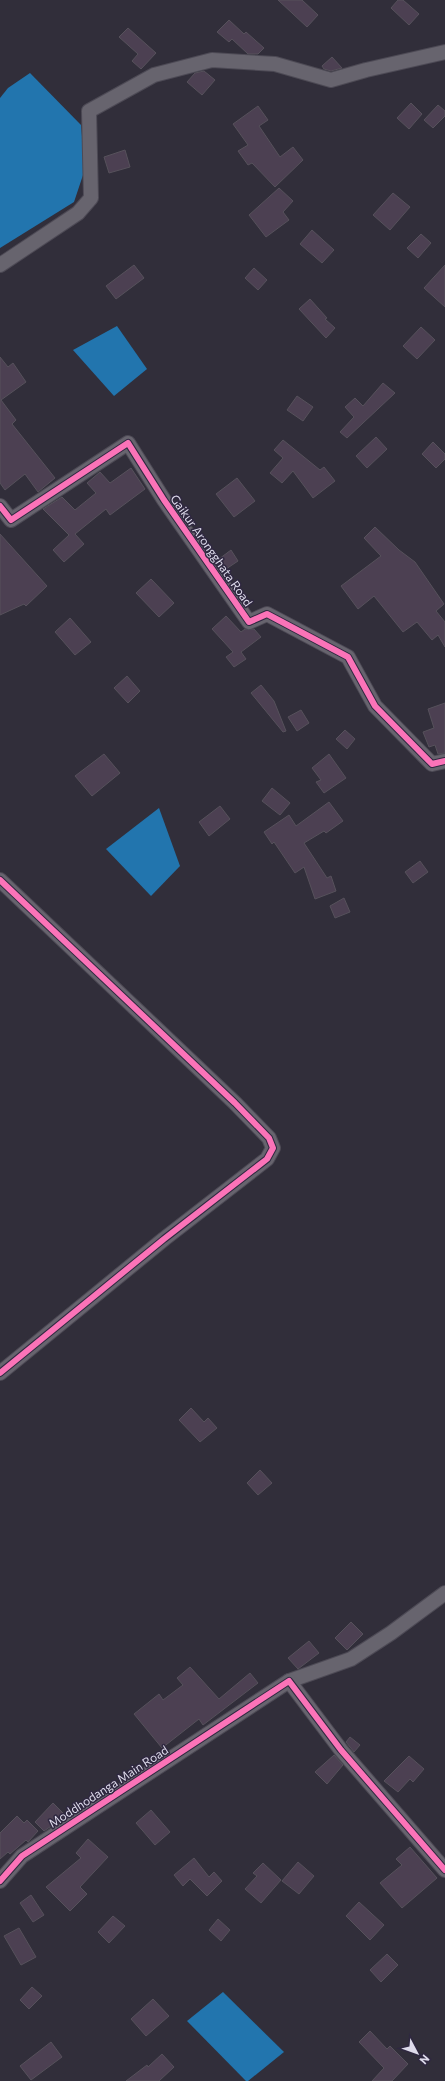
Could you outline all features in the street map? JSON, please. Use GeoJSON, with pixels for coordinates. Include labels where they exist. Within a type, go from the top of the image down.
{"type":"FeatureCollection","features":[{"type":"Feature","properties":{"kind":"street"},"geometry":{"type":"LineString","coordinates":[[0,265],[78,213],[87,204],[90,198],[89,111],[154,75],[212,60],[275,64],[331,80],[366,70],[445,52]]}},
{"type":"Feature","properties":{"kind":"street","name":"Gaikur Arongghata Road"},"geometry":{"type":"LineString","coordinates":[[0,506],[11,520],[128,443],[169,507],[249,622],[267,614],[348,657],[375,706],[432,764],[445,761]]}},
{"type":"Feature","properties":{"kind":"street"},"geometry":{"type":"LineString","coordinates":[[0,880],[235,1103],[269,1138],[273,1148],[267,1159],[164,1239],[0,1373]]}},
{"type":"Feature","properties":{"kind":"street","name":"Moddhodanga Main Road"},"geometry":{"type":"LineString","coordinates":[[0,1881],[22,1856],[289,1681],[351,1659],[392,1633],[445,1593]]}},
{"type":"Feature","properties":{"kind":"street"},"geometry":{"type":"LineString","coordinates":[[289,1681],[341,1750],[445,1870]]}},
{"type":"Feature","properties":{"kind":"water"},"geometry":{"type":"Polygon","coordinates":[[[30,73],[81,125],[85,169],[74,202],[0,248],[0,98],[8,88],[30,73]]]}},
{"type":"Feature","properties":{"kind":"water"},"geometry":{"type":"Polygon","coordinates":[[[117,326],[147,369],[114,396],[73,350],[117,326]]]}},
{"type":"Feature","properties":{"kind":"water"},"geometry":{"type":"Polygon","coordinates":[[[159,808],[180,866],[151,896],[106,849],[159,808]]]}},
{"type":"Feature","properties":{"kind":"water"},"geometry":{"type":"Polygon","coordinates":[[[223,1992],[284,2052],[248,2081],[246,2081],[187,2021],[223,1992]]]}},
{"type":"Feature","properties":{"kind":"building"},"geometry":{"type":"Polygon","coordinates":[[[278,0],[302,0],[318,15],[307,27],[278,0]]]}},
{"type":"Feature","properties":{"kind":"building"},"geometry":{"type":"Polygon","coordinates":[[[398,0],[403,0],[419,14],[409,25],[391,8],[398,0]]]}},
{"type":"Feature","properties":{"kind":"building"},"geometry":{"type":"Polygon","coordinates":[[[229,20],[244,34],[246,32],[264,48],[258,54],[248,54],[232,39],[229,42],[217,32],[229,20]]]}},
{"type":"Feature","properties":{"kind":"building"},"geometry":{"type":"Polygon","coordinates":[[[128,28],[156,53],[141,69],[132,61],[138,54],[119,37],[128,28]]]}},
{"type":"Feature","properties":{"kind":"building"},"geometry":{"type":"Polygon","coordinates":[[[332,57],[342,68],[331,71],[324,69],[322,66],[332,57]]]}},
{"type":"Feature","properties":{"kind":"building"},"geometry":{"type":"Polygon","coordinates":[[[204,71],[215,80],[202,95],[187,82],[195,73],[204,71]]]}},
{"type":"Feature","properties":{"kind":"building"},"geometry":{"type":"Polygon","coordinates":[[[411,103],[422,114],[409,129],[397,118],[411,103]]]}},
{"type":"Feature","properties":{"kind":"building"},"geometry":{"type":"Polygon","coordinates":[[[438,105],[445,111],[445,116],[433,128],[424,120],[438,105]]]}},
{"type":"Feature","properties":{"kind":"building"},"geometry":{"type":"Polygon","coordinates":[[[258,106],[268,120],[259,126],[280,157],[293,147],[303,160],[275,187],[252,163],[248,165],[238,151],[248,145],[233,124],[258,106]]]}},
{"type":"Feature","properties":{"kind":"building"},"geometry":{"type":"Polygon","coordinates":[[[125,150],[130,167],[109,173],[104,157],[125,150]]]}},
{"type":"Feature","properties":{"kind":"building"},"geometry":{"type":"Polygon","coordinates":[[[279,188],[293,201],[283,212],[289,220],[266,237],[249,215],[279,188]]]}},
{"type":"Feature","properties":{"kind":"building"},"geometry":{"type":"Polygon","coordinates":[[[393,193],[410,207],[390,230],[373,215],[393,193]]]}},
{"type":"Feature","properties":{"kind":"building"},"geometry":{"type":"Polygon","coordinates":[[[312,230],[334,250],[322,263],[300,244],[312,230]]]}},
{"type":"Feature","properties":{"kind":"building"},"geometry":{"type":"Polygon","coordinates":[[[421,234],[431,243],[418,258],[407,248],[421,234]]]}},
{"type":"Feature","properties":{"kind":"building"},"geometry":{"type":"Polygon","coordinates":[[[134,265],[144,278],[116,299],[106,286],[134,265]]]}},
{"type":"Feature","properties":{"kind":"building"},"geometry":{"type":"Polygon","coordinates":[[[445,265],[445,307],[424,288],[445,265]]]}},
{"type":"Feature","properties":{"kind":"building"},"geometry":{"type":"Polygon","coordinates":[[[254,268],[267,280],[258,290],[245,278],[254,268]]]}},
{"type":"Feature","properties":{"kind":"building"},"geometry":{"type":"Polygon","coordinates":[[[310,299],[327,318],[325,319],[335,328],[326,338],[299,309],[310,299]]]}},
{"type":"Feature","properties":{"kind":"building"},"geometry":{"type":"Polygon","coordinates":[[[421,327],[435,340],[417,359],[403,346],[421,327]]]}},
{"type":"Feature","properties":{"kind":"building"},"geometry":{"type":"Polygon","coordinates":[[[0,357],[8,367],[13,363],[26,382],[1,400],[16,420],[12,424],[55,478],[38,492],[25,474],[5,490],[0,483],[0,357]]]}},
{"type":"Feature","properties":{"kind":"building"},"geometry":{"type":"Polygon","coordinates":[[[383,383],[395,393],[347,438],[340,432],[354,417],[345,407],[355,398],[363,406],[383,383]]]}},
{"type":"Feature","properties":{"kind":"building"},"geometry":{"type":"Polygon","coordinates":[[[297,396],[313,407],[303,421],[287,410],[297,396]]]}},
{"type":"Feature","properties":{"kind":"building"},"geometry":{"type":"Polygon","coordinates":[[[376,437],[387,449],[367,468],[356,456],[376,437]]]}},
{"type":"Feature","properties":{"kind":"building"},"geometry":{"type":"Polygon","coordinates":[[[283,440],[320,470],[324,467],[335,481],[313,498],[293,471],[282,483],[270,473],[283,458],[274,450],[283,440]]]}},
{"type":"Feature","properties":{"kind":"building"},"geometry":{"type":"Polygon","coordinates":[[[433,442],[445,454],[445,459],[436,468],[422,454],[433,442]]]}},
{"type":"Feature","properties":{"kind":"building"},"geometry":{"type":"Polygon","coordinates":[[[131,468],[145,489],[110,515],[106,509],[75,534],[84,544],[64,562],[53,550],[69,535],[43,509],[62,497],[75,510],[96,493],[87,483],[100,472],[110,483],[131,468]]]}},
{"type":"Feature","properties":{"kind":"building"},"geometry":{"type":"Polygon","coordinates":[[[237,478],[255,501],[234,517],[216,494],[237,478]]]}},
{"type":"Feature","properties":{"kind":"building"},"geometry":{"type":"Polygon","coordinates":[[[375,527],[399,550],[415,562],[444,604],[436,611],[445,622],[445,647],[438,635],[432,640],[417,622],[403,632],[374,596],[358,609],[341,586],[381,556],[364,538],[375,527]]]}},
{"type":"Feature","properties":{"kind":"building"},"geometry":{"type":"Polygon","coordinates":[[[0,534],[47,586],[26,606],[24,604],[0,615],[0,534]]]}},
{"type":"Feature","properties":{"kind":"building"},"geometry":{"type":"Polygon","coordinates":[[[231,550],[238,561],[226,569],[219,559],[231,550]]]}},
{"type":"Feature","properties":{"kind":"building"},"geometry":{"type":"Polygon","coordinates":[[[151,579],[174,603],[159,617],[136,593],[151,579]]]}},
{"type":"Feature","properties":{"kind":"building"},"geometry":{"type":"Polygon","coordinates":[[[226,616],[241,632],[245,629],[254,629],[261,637],[241,652],[246,659],[234,667],[226,657],[233,652],[212,629],[226,616]]]}},
{"type":"Feature","properties":{"kind":"building"},"geometry":{"type":"Polygon","coordinates":[[[70,618],[91,642],[75,655],[55,632],[70,618]]]}},
{"type":"Feature","properties":{"kind":"building"},"geometry":{"type":"Polygon","coordinates":[[[127,676],[140,691],[128,703],[114,688],[127,676]]]}},
{"type":"Feature","properties":{"kind":"building"},"geometry":{"type":"Polygon","coordinates":[[[261,685],[274,701],[286,731],[283,732],[251,693],[261,685]]]}},
{"type":"Feature","properties":{"kind":"building"},"geometry":{"type":"Polygon","coordinates":[[[445,703],[445,753],[438,754],[435,745],[429,747],[423,732],[434,728],[428,709],[445,703]]]}},
{"type":"Feature","properties":{"kind":"building"},"geometry":{"type":"Polygon","coordinates":[[[301,710],[309,723],[297,731],[288,717],[301,710]]]}},
{"type":"Feature","properties":{"kind":"building"},"geometry":{"type":"Polygon","coordinates":[[[345,730],[355,739],[347,749],[336,739],[345,730]]]}},
{"type":"Feature","properties":{"kind":"building"},"geometry":{"type":"Polygon","coordinates":[[[104,754],[120,773],[92,796],[75,776],[104,754]]]}},
{"type":"Feature","properties":{"kind":"building"},"geometry":{"type":"Polygon","coordinates":[[[329,754],[346,778],[324,793],[316,782],[321,780],[312,768],[329,754]]]}},
{"type":"Feature","properties":{"kind":"building"},"geometry":{"type":"Polygon","coordinates":[[[272,788],[290,803],[280,815],[262,801],[272,788]]]}},
{"type":"Feature","properties":{"kind":"building"},"geometry":{"type":"Polygon","coordinates":[[[329,802],[343,821],[326,833],[324,831],[304,843],[327,878],[331,876],[336,891],[315,899],[304,867],[295,873],[274,842],[272,844],[264,832],[289,815],[296,826],[329,802]]]}},
{"type":"Feature","properties":{"kind":"building"},"geometry":{"type":"Polygon","coordinates":[[[220,806],[230,819],[209,836],[199,822],[220,806]]]}},
{"type":"Feature","properties":{"kind":"building"},"geometry":{"type":"Polygon","coordinates":[[[420,861],[428,872],[413,883],[405,872],[420,861]]]}},
{"type":"Feature","properties":{"kind":"building"},"geometry":{"type":"Polygon","coordinates":[[[344,898],[350,912],[335,918],[330,906],[344,898]]]}},
{"type":"Feature","properties":{"kind":"building"},"geometry":{"type":"Polygon","coordinates":[[[191,1408],[204,1422],[208,1418],[217,1428],[200,1442],[179,1420],[191,1408]]]}},
{"type":"Feature","properties":{"kind":"building"},"geometry":{"type":"Polygon","coordinates":[[[260,1470],[272,1483],[258,1495],[247,1483],[260,1470]]]}},
{"type":"Feature","properties":{"kind":"building"},"geometry":{"type":"Polygon","coordinates":[[[351,1622],[363,1634],[347,1650],[335,1638],[351,1622]]]}},
{"type":"Feature","properties":{"kind":"building"},"geometry":{"type":"Polygon","coordinates":[[[309,1641],[319,1653],[298,1669],[288,1658],[309,1641]]]}},
{"type":"Feature","properties":{"kind":"building"},"geometry":{"type":"Polygon","coordinates":[[[190,1667],[219,1699],[250,1673],[258,1683],[203,1725],[199,1719],[162,1748],[134,1714],[159,1694],[163,1700],[183,1685],[177,1678],[190,1667]]]}},
{"type":"Feature","properties":{"kind":"building"},"geometry":{"type":"Polygon","coordinates":[[[350,1737],[360,1745],[354,1752],[346,1742],[350,1737]]]}},
{"type":"Feature","properties":{"kind":"building"},"geometry":{"type":"Polygon","coordinates":[[[334,1755],[343,1765],[327,1784],[315,1772],[334,1755]]]}},
{"type":"Feature","properties":{"kind":"building"},"geometry":{"type":"Polygon","coordinates":[[[409,1756],[424,1769],[413,1782],[410,1779],[398,1792],[384,1781],[409,1756]]]}},
{"type":"Feature","properties":{"kind":"building"},"geometry":{"type":"Polygon","coordinates":[[[53,1803],[66,1816],[44,1831],[35,1822],[53,1803]]]}},
{"type":"Feature","properties":{"kind":"building"},"geometry":{"type":"Polygon","coordinates":[[[151,1810],[170,1832],[155,1845],[136,1823],[151,1810]]]}},
{"type":"Feature","properties":{"kind":"building"},"geometry":{"type":"Polygon","coordinates":[[[17,1816],[24,1823],[27,1820],[38,1831],[28,1842],[26,1840],[10,1854],[8,1852],[0,1859],[0,1833],[17,1816]]]}},
{"type":"Feature","properties":{"kind":"building"},"geometry":{"type":"Polygon","coordinates":[[[88,1839],[108,1857],[80,1887],[87,1894],[70,1911],[46,1887],[81,1858],[76,1853],[88,1839]]]}},
{"type":"Feature","properties":{"kind":"building"},"geometry":{"type":"Polygon","coordinates":[[[410,1847],[437,1878],[402,1908],[380,1883],[402,1865],[396,1859],[410,1847]]]}},
{"type":"Feature","properties":{"kind":"building"},"geometry":{"type":"Polygon","coordinates":[[[194,1858],[209,1877],[214,1872],[222,1881],[207,1896],[190,1879],[183,1886],[174,1875],[194,1858]]]}},
{"type":"Feature","properties":{"kind":"building"},"geometry":{"type":"Polygon","coordinates":[[[298,1862],[314,1876],[299,1894],[282,1881],[298,1862]]]}},
{"type":"Feature","properties":{"kind":"building"},"geometry":{"type":"Polygon","coordinates":[[[263,1863],[281,1880],[261,1903],[245,1889],[257,1876],[253,1873],[263,1863]]]}},
{"type":"Feature","properties":{"kind":"building"},"geometry":{"type":"Polygon","coordinates":[[[31,1895],[44,1915],[33,1922],[20,1903],[31,1895]]]}},
{"type":"Feature","properties":{"kind":"building"},"geometry":{"type":"Polygon","coordinates":[[[359,1902],[384,1925],[370,1940],[346,1916],[359,1902]]]}},
{"type":"Feature","properties":{"kind":"building"},"geometry":{"type":"Polygon","coordinates":[[[113,1916],[125,1926],[109,1943],[98,1932],[113,1916]]]}},
{"type":"Feature","properties":{"kind":"building"},"geometry":{"type":"Polygon","coordinates":[[[218,1919],[230,1930],[221,1941],[209,1930],[218,1919]]]}},
{"type":"Feature","properties":{"kind":"building"},"geometry":{"type":"Polygon","coordinates":[[[19,1928],[36,1957],[21,1965],[4,1936],[19,1928]]]}},
{"type":"Feature","properties":{"kind":"building"},"geometry":{"type":"Polygon","coordinates":[[[387,1954],[398,1965],[381,1982],[370,1970],[387,1954]]]}},
{"type":"Feature","properties":{"kind":"building"},"geometry":{"type":"Polygon","coordinates":[[[32,1987],[42,1996],[29,2009],[20,2000],[32,1987]]]}},
{"type":"Feature","properties":{"kind":"building"},"geometry":{"type":"Polygon","coordinates":[[[153,1999],[169,2016],[146,2036],[131,2019],[153,1999]]]}},
{"type":"Feature","properties":{"kind":"building"},"geometry":{"type":"Polygon","coordinates":[[[370,2031],[387,2049],[390,2046],[408,2064],[392,2081],[372,2081],[384,2068],[359,2042],[370,2031]]]}},
{"type":"Feature","properties":{"kind":"building"},"geometry":{"type":"Polygon","coordinates":[[[51,2042],[62,2057],[31,2080],[20,2066],[51,2042]]]}},
{"type":"Feature","properties":{"kind":"building"},"geometry":{"type":"Polygon","coordinates":[[[162,2054],[174,2067],[159,2081],[126,2081],[147,2065],[148,2067],[162,2054]]]}},
{"type":"Feature","properties":{"kind":"cycle path"},"geometry":{"type":"LineString","coordinates":[[0,506],[11,520],[128,443],[164,500],[249,622],[267,614],[348,657],[375,706],[432,764],[445,761]]}},
{"type":"Feature","properties":{"kind":"cycle path"},"geometry":{"type":"LineString","coordinates":[[0,880],[235,1103],[269,1138],[273,1148],[267,1159],[164,1239],[0,1373]]}},
{"type":"Feature","properties":{"kind":"cycle path"},"geometry":{"type":"LineString","coordinates":[[0,1881],[22,1856],[289,1681],[341,1750],[445,1870]]}}]}
